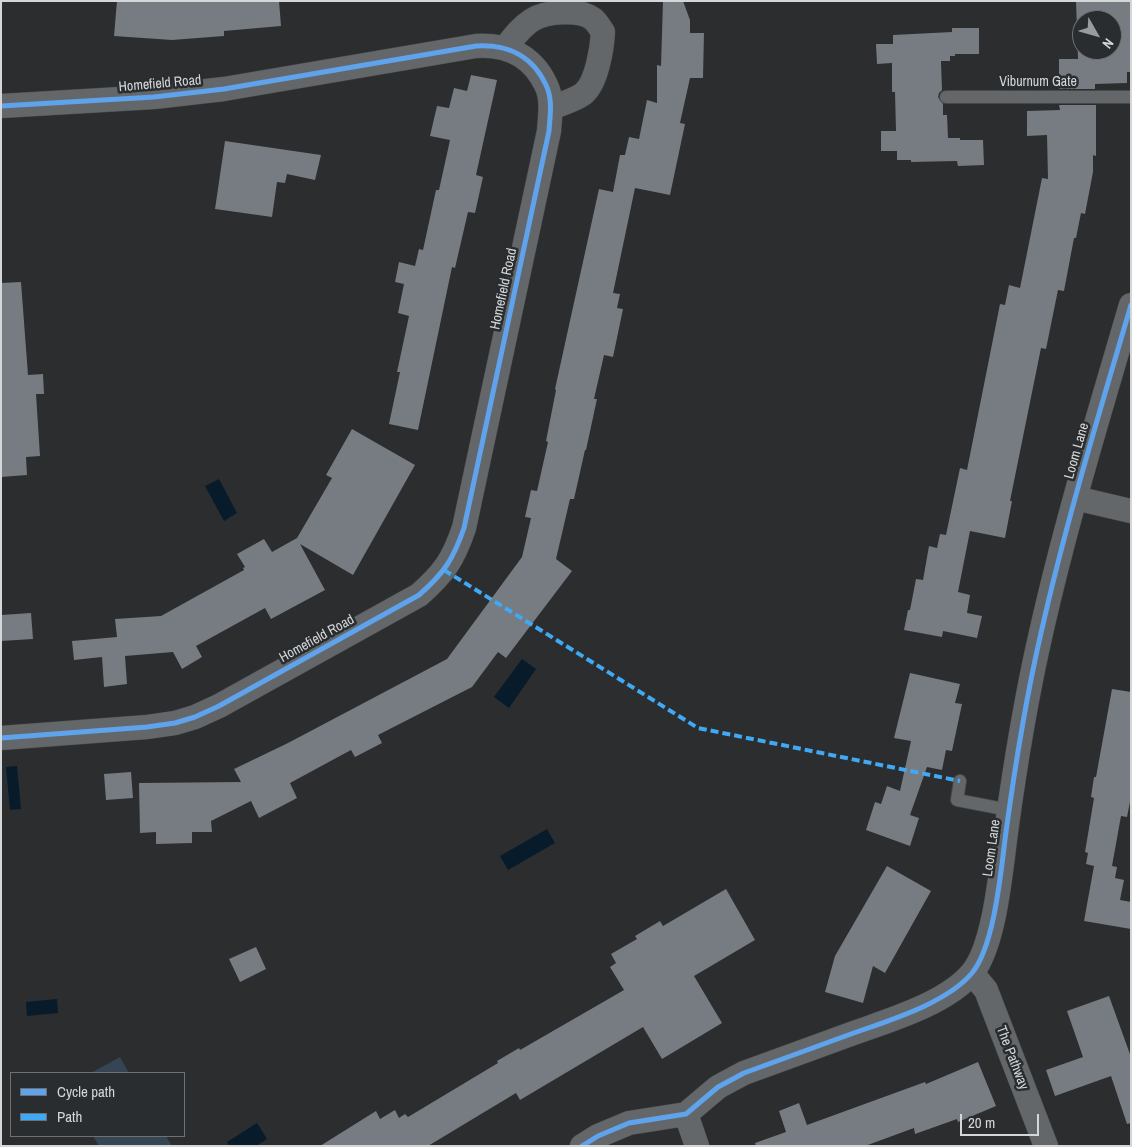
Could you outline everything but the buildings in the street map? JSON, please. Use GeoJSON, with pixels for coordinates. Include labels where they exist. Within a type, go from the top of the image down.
{"type":"FeatureCollection","features":[{"type":"Feature","properties":{"kind":"street"},"geometry":{"type":"LineString","coordinates":[[505,48],[533,18],[552,13],[577,13],[593,19],[602,32],[602,38],[600,59],[592,79],[584,93],[551,108]]}},
{"type":"Feature","properties":{"kind":"street","name":"Homefield Road"},"geometry":{"type":"LineString","coordinates":[[1,106],[172,95],[224,89],[476,46],[492,45],[522,55],[546,85],[551,108],[549,131],[464,528],[456,552],[433,583],[411,600],[219,706],[195,717],[175,723],[147,727],[1,738]]}},
{"type":"Feature","properties":{"kind":"street","name":"Loom Lane"},"geometry":{"type":"LineString","coordinates":[[686,1114],[718,1087],[744,1073],[913,1011],[941,997],[972,973],[982,956],[995,908],[1009,810],[1040,634],[1075,498],[1131,305]]}},
{"type":"Feature","properties":{"kind":"street"},"geometry":{"type":"LineString","coordinates":[[1075,498],[1131,511]]}},
{"type":"Feature","properties":{"kind":"street","name":"The Pathway"},"geometry":{"type":"LineString","coordinates":[[972,973],[986,990],[1046,1146]]}},
{"type":"Feature","properties":{"kind":"street"},"geometry":{"type":"LineString","coordinates":[[582,1146],[598,1136],[629,1123],[686,1114],[697,1146]]}},
{"type":"Feature","properties":{"kind":"lane","name":"Viburnum Gate"},"geometry":{"type":"LineString","coordinates":[[946,97],[1131,98]]}},
{"type":"Feature","properties":{"kind":"lane"},"geometry":{"type":"LineString","coordinates":[[960,780],[957,800],[1009,810]]}},
{"type":"Feature","properties":{"kind":"shaded area"},"geometry":{"type":"Polygon","coordinates":[[[219,479],[237,513],[224,521],[205,486],[219,479]]]}},
{"type":"Feature","properties":{"kind":"shaded area"},"geometry":{"type":"Polygon","coordinates":[[[522,659],[536,669],[509,708],[494,697],[522,659]]]}},
{"type":"Feature","properties":{"kind":"shaded area"},"geometry":{"type":"Polygon","coordinates":[[[17,766],[21,809],[10,810],[6,767],[17,766]]]}},
{"type":"Feature","properties":{"kind":"shaded area"},"geometry":{"type":"Polygon","coordinates":[[[547,829],[555,843],[508,870],[500,856],[547,829]]]}},
{"type":"Feature","properties":{"kind":"shaded area"},"geometry":{"type":"Polygon","coordinates":[[[57,999],[58,1013],[27,1016],[26,1002],[57,999]]]}},
{"type":"Feature","properties":{"kind":"shaded area"},"geometry":{"type":"Polygon","coordinates":[[[120,1057],[128,1072],[93,1072],[120,1057]]]}},
{"type":"Feature","properties":{"kind":"shaded area"},"geometry":{"type":"Polygon","coordinates":[[[257,1123],[267,1139],[256,1146],[229,1146],[227,1142],[257,1123]]]}},
{"type":"Feature","properties":{"kind":"shaded area"},"geometry":{"type":"Polygon","coordinates":[[[94,1137],[167,1137],[172,1146],[99,1146],[94,1137]]]}},
{"type":"Feature","properties":{"kind":"marked path"},"geometry":{"type":"LineString","coordinates":[[444,570],[698,728],[960,781]]}},
{"type":"Feature","properties":{"kind":"cycle path"},"geometry":{"type":"LineString","coordinates":[[1,106],[154,97],[224,89],[476,46],[498,47],[526,59],[540,75],[550,96],[549,131],[464,528],[452,557],[441,573],[419,595],[219,706],[195,717],[175,723],[147,727],[1,738]]}},
{"type":"Feature","properties":{"kind":"cycle path"},"geometry":{"type":"LineString","coordinates":[[582,1146],[598,1136],[629,1123],[686,1114],[718,1087],[744,1073],[915,1010],[947,994],[972,973],[980,960],[992,926],[1021,732],[1051,592],[1083,468],[1131,305]]}}]}
